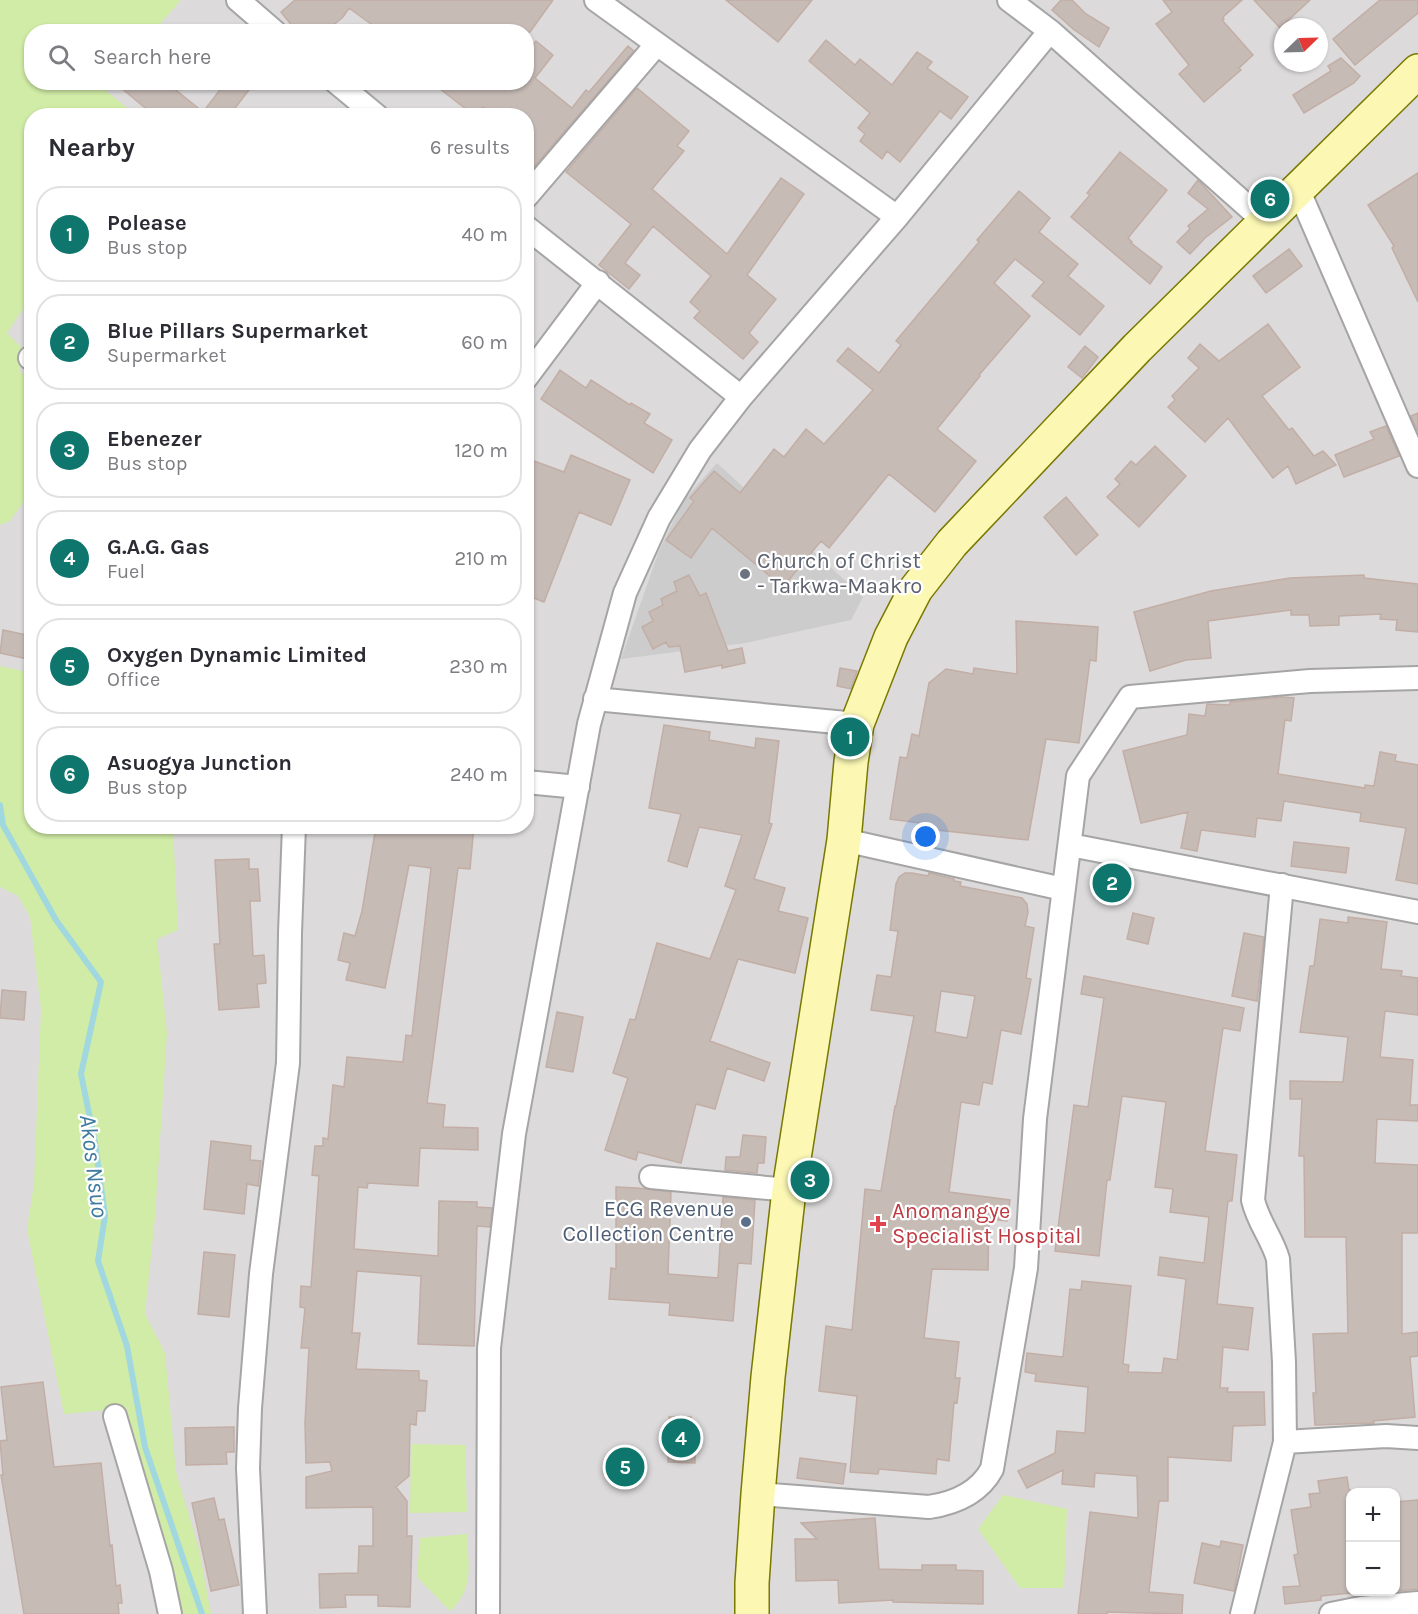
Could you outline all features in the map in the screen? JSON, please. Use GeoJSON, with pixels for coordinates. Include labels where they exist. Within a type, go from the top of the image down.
{"type":"FeatureCollection","features":[{"type":"Feature","properties":{"kind":"street"},"geometry":{"type":"LineString","coordinates":[[238,0],[266,24]]}},
{"type":"Feature","properties":{"kind":"street"},"geometry":{"type":"LineString","coordinates":[[596,0],[897,217]]}},
{"type":"Feature","properties":{"kind":"street"},"geometry":{"type":"LineString","coordinates":[[1016,2],[1264,222]]}},
{"type":"Feature","properties":{"kind":"street"},"geometry":{"type":"LineString","coordinates":[[488,1614],[489,1348],[514,1134],[595,699],[625,593],[658,518],[700,450],[741,397],[897,217],[1050,31]]}},
{"type":"Feature","properties":{"kind":"street"},"geometry":{"type":"LineString","coordinates":[[534,188],[657,44]]}},
{"type":"Feature","properties":{"kind":"street"},"geometry":{"type":"LineString","coordinates":[[752,1614],[758,1494],[768,1377],[789,1190],[844,840],[857,724],[891,637],[916,589],[951,543],[1137,348],[1418,71]]}},
{"type":"Feature","properties":{"kind":"street"},"geometry":{"type":"LineString","coordinates":[[346,90],[367,108]]}},
{"type":"Feature","properties":{"kind":"street"},"geometry":{"type":"LineString","coordinates":[[1298,189],[1418,466]]}},
{"type":"Feature","properties":{"kind":"street"},"geometry":{"type":"LineString","coordinates":[[534,233],[741,397]]}},
{"type":"Feature","properties":{"kind":"street"},"geometry":{"type":"LineString","coordinates":[[534,367],[598,282]]}},
{"type":"Feature","properties":{"kind":"street"},"geometry":{"type":"LineString","coordinates":[[758,1494],[929,1507],[946,1505],[962,1499],[986,1480],[992,1469],[1026,1268],[1035,1119],[1078,776],[1130,697],[1310,681],[1418,678]]}},
{"type":"Feature","properties":{"kind":"street"},"geometry":{"type":"LineString","coordinates":[[595,699],[857,724]]}},
{"type":"Feature","properties":{"kind":"street"},"geometry":{"type":"LineString","coordinates":[[534,783],[578,787]]}},
{"type":"Feature","properties":{"kind":"street"},"geometry":{"type":"LineString","coordinates":[[255,1614],[248,1468],[250,1408],[261,1274],[288,1063],[294,834]]}},
{"type":"Feature","properties":{"kind":"street"},"geometry":{"type":"LineString","coordinates":[[844,840],[1064,889]]}},
{"type":"Feature","properties":{"kind":"street"},"geometry":{"type":"LineString","coordinates":[[1070,845],[1418,912]]}},
{"type":"Feature","properties":{"kind":"street"},"geometry":{"type":"LineString","coordinates":[[1242,1614],[1285,1442],[1284,1362],[1278,1259],[1274,1246],[1256,1215],[1253,1200],[1282,885]]}},
{"type":"Feature","properties":{"kind":"street"},"geometry":{"type":"LineString","coordinates":[[651,1176],[789,1190]]}},
{"type":"Feature","properties":{"kind":"street"},"geometry":{"type":"LineString","coordinates":[[115,1416],[161,1571],[170,1614]]}},
{"type":"Feature","properties":{"kind":"street"},"geometry":{"type":"LineString","coordinates":[[1285,1442],[1386,1436],[1418,1438]]}},
{"type":"Feature","properties":{"kind":"street"},"geometry":{"type":"LineString","coordinates":[[1331,1614],[1362,1608],[1418,1603]]}},
{"type":"Feature","properties":{"kind":"shaded area"},"geometry":{"type":"Polygon","coordinates":[[[0,0],[1418,0],[1418,1614],[0,1614],[0,0]]]}},
{"type":"Feature","properties":{"kind":"shaded area","name":"Church of Christ - Tarkwa-Maakro"},"geometry":{"type":"Polygon","coordinates":[[[717,463],[863,597],[851,620],[745,643],[621,659],[659,551],[684,500],[717,463]]]}},
{"type":"Feature","properties":{"kind":"green space"},"geometry":{"type":"Polygon","coordinates":[[[0,0],[181,0],[160,24],[24,24],[24,90],[105,90],[127,108],[24,108],[24,308],[7,333],[21,347],[20,372],[24,375],[24,501],[10,521],[0,525],[0,0]]]}},
{"type":"Feature","properties":{"kind":"green space"},"geometry":{"type":"Polygon","coordinates":[[[0,666],[24,671],[24,834],[173,834],[178,930],[157,939],[167,1033],[155,1217],[145,1314],[165,1353],[176,1472],[199,1549],[211,1614],[178,1614],[119,1409],[64,1414],[27,1229],[34,1184],[41,1009],[30,917],[18,896],[0,887],[0,666]]]}},
{"type":"Feature","properties":{"kind":"green space"},"geometry":{"type":"Polygon","coordinates":[[[411,1444],[465,1445],[467,1512],[410,1513],[411,1444]]]}},
{"type":"Feature","properties":{"kind":"green space"},"geometry":{"type":"Polygon","coordinates":[[[1003,1495],[1067,1509],[1064,1588],[1020,1588],[978,1529],[1003,1495]]]}},
{"type":"Feature","properties":{"kind":"green space"},"geometry":{"type":"Polygon","coordinates":[[[467,1534],[469,1565],[467,1585],[458,1603],[450,1611],[417,1577],[420,1538],[467,1534]]]}},
{"type":"Feature","properties":{"kind":"building"},"geometry":{"type":"Polygon","coordinates":[[[295,0],[553,0],[534,26],[534,24],[371,24],[349,8],[335,24],[291,24],[281,12],[295,0]]]}},
{"type":"Feature","properties":{"kind":"building"},"geometry":{"type":"Polygon","coordinates":[[[726,0],[812,0],[778,42],[726,0]]]}},
{"type":"Feature","properties":{"kind":"building"},"geometry":{"type":"Polygon","coordinates":[[[1061,0],[1072,0],[1086,14],[1109,28],[1099,47],[1073,29],[1052,10],[1061,0]]]}},
{"type":"Feature","properties":{"kind":"building"},"geometry":{"type":"Polygon","coordinates":[[[1163,0],[1242,0],[1222,20],[1253,55],[1239,68],[1241,70],[1204,102],[1179,74],[1189,65],[1156,24],[1172,12],[1163,0]]]}},
{"type":"Feature","properties":{"kind":"building"},"geometry":{"type":"Polygon","coordinates":[[[1254,0],[1310,0],[1291,18],[1274,18],[1274,22],[1254,0]]]}},
{"type":"Feature","properties":{"kind":"building"},"geometry":{"type":"Polygon","coordinates":[[[1380,0],[1418,0],[1418,13],[1355,65],[1333,39],[1380,0]]]}},
{"type":"Feature","properties":{"kind":"building"},"geometry":{"type":"Polygon","coordinates":[[[826,40],[855,65],[860,59],[892,85],[917,52],[932,62],[927,68],[968,97],[951,119],[940,111],[900,162],[887,151],[882,159],[860,141],[865,134],[858,128],[870,113],[809,61],[826,40]]]}},
{"type":"Feature","properties":{"kind":"building"},"geometry":{"type":"Polygon","coordinates":[[[536,41],[553,55],[535,78],[572,108],[586,90],[589,92],[628,46],[634,51],[534,167],[534,108],[465,108],[441,90],[534,90],[534,43],[536,41]]]}},
{"type":"Feature","properties":{"kind":"building"},"geometry":{"type":"Polygon","coordinates":[[[1341,58],[1360,76],[1354,83],[1304,113],[1293,95],[1331,71],[1328,66],[1341,58]]]}},
{"type":"Feature","properties":{"kind":"building"},"geometry":{"type":"Polygon","coordinates":[[[637,88],[689,131],[677,146],[684,151],[652,189],[727,254],[781,178],[804,194],[747,275],[776,299],[749,333],[758,342],[743,359],[694,318],[700,311],[690,302],[711,276],[653,226],[625,263],[640,275],[629,289],[599,265],[631,224],[566,172],[637,88]]]}},
{"type":"Feature","properties":{"kind":"building"},"geometry":{"type":"Polygon","coordinates":[[[124,90],[176,90],[198,108],[145,108],[124,90]]]}},
{"type":"Feature","properties":{"kind":"building"},"geometry":{"type":"Polygon","coordinates":[[[220,90],[249,90],[235,108],[206,108],[220,90]]]}},
{"type":"Feature","properties":{"kind":"building"},"geometry":{"type":"Polygon","coordinates":[[[1120,152],[1167,190],[1128,238],[1131,243],[1162,267],[1150,284],[1071,217],[1090,195],[1087,193],[1120,152]]]}},
{"type":"Feature","properties":{"kind":"building"},"geometry":{"type":"Polygon","coordinates":[[[1418,173],[1418,302],[1392,248],[1394,246],[1368,205],[1418,173]]]}},
{"type":"Feature","properties":{"kind":"building"},"geometry":{"type":"Polygon","coordinates":[[[1198,180],[1232,217],[1205,238],[1190,254],[1177,242],[1190,229],[1188,226],[1208,209],[1188,193],[1198,180]]]}},
{"type":"Feature","properties":{"kind":"building"},"geometry":{"type":"Polygon","coordinates":[[[1019,191],[1050,218],[1039,232],[1078,264],[1068,276],[1104,306],[1080,335],[1032,296],[1044,282],[1015,259],[994,283],[1030,316],[979,375],[937,429],[976,461],[935,512],[889,474],[829,548],[821,541],[783,587],[712,528],[691,558],[666,540],[694,501],[690,498],[714,471],[740,493],[774,449],[784,457],[806,429],[824,444],[873,390],[837,361],[848,348],[879,373],[901,345],[896,341],[1019,191]]]}},
{"type":"Feature","properties":{"kind":"building"},"geometry":{"type":"Polygon","coordinates":[[[1289,249],[1302,266],[1266,293],[1253,276],[1289,249]]]}},
{"type":"Feature","properties":{"kind":"building"},"geometry":{"type":"Polygon","coordinates":[[[1268,324],[1300,367],[1262,396],[1289,430],[1292,428],[1314,456],[1323,451],[1336,465],[1296,484],[1288,466],[1273,478],[1228,418],[1205,442],[1168,407],[1175,400],[1172,396],[1199,368],[1188,358],[1200,344],[1219,361],[1268,324]]]}},
{"type":"Feature","properties":{"kind":"building"},"geometry":{"type":"Polygon","coordinates":[[[1085,346],[1098,357],[1082,378],[1068,367],[1085,346]]]}},
{"type":"Feature","properties":{"kind":"building"},"geometry":{"type":"Polygon","coordinates":[[[560,370],[586,388],[591,380],[630,405],[631,403],[650,414],[644,423],[672,440],[653,473],[541,399],[560,370]]]}},
{"type":"Feature","properties":{"kind":"building"},"geometry":{"type":"Polygon","coordinates":[[[1418,413],[1418,432],[1411,416],[1418,413]]]}},
{"type":"Feature","properties":{"kind":"building"},"geometry":{"type":"Polygon","coordinates":[[[1386,426],[1399,456],[1344,477],[1335,455],[1374,439],[1370,432],[1386,426]]]}},
{"type":"Feature","properties":{"kind":"building"},"geometry":{"type":"Polygon","coordinates":[[[1155,446],[1186,476],[1139,527],[1107,497],[1120,484],[1115,479],[1131,461],[1136,465],[1155,446]]]}},
{"type":"Feature","properties":{"kind":"building"},"geometry":{"type":"Polygon","coordinates":[[[571,455],[630,480],[611,525],[579,512],[544,602],[534,598],[534,461],[564,472],[571,455]]]}},
{"type":"Feature","properties":{"kind":"building"},"geometry":{"type":"Polygon","coordinates":[[[1066,497],[1098,535],[1076,555],[1044,517],[1066,497]]]}},
{"type":"Feature","properties":{"kind":"building"},"geometry":{"type":"Polygon","coordinates":[[[689,575],[700,596],[706,593],[728,651],[742,648],[745,663],[685,672],[680,646],[669,647],[666,642],[653,649],[642,627],[653,621],[649,612],[663,605],[661,599],[677,591],[674,582],[689,575]]]}},
{"type":"Feature","properties":{"kind":"building"},"geometry":{"type":"Polygon","coordinates":[[[1364,575],[1364,578],[1418,584],[1418,632],[1396,630],[1397,620],[1380,619],[1381,614],[1339,616],[1339,625],[1310,626],[1309,615],[1291,615],[1291,610],[1208,621],[1211,658],[1186,660],[1150,671],[1134,612],[1211,591],[1290,578],[1364,575]]]}},
{"type":"Feature","properties":{"kind":"building"},"geometry":{"type":"Polygon","coordinates":[[[1016,621],[1098,627],[1096,661],[1090,660],[1079,743],[1046,739],[1028,840],[919,828],[920,823],[890,819],[900,757],[907,758],[912,734],[919,736],[929,683],[946,669],[973,674],[974,668],[1017,674],[1016,621]]]}},
{"type":"Feature","properties":{"kind":"building"},"geometry":{"type":"Polygon","coordinates":[[[3,630],[24,634],[24,658],[0,653],[3,630]]]}},
{"type":"Feature","properties":{"kind":"building"},"geometry":{"type":"Polygon","coordinates":[[[840,668],[857,671],[851,689],[837,686],[840,668]]]}},
{"type":"Feature","properties":{"kind":"building"},"geometry":{"type":"Polygon","coordinates":[[[1294,698],[1291,721],[1285,720],[1278,774],[1365,788],[1365,785],[1374,786],[1380,752],[1396,755],[1395,761],[1418,765],[1418,884],[1396,880],[1406,828],[1360,821],[1361,813],[1284,801],[1281,821],[1257,818],[1255,837],[1201,830],[1197,851],[1181,848],[1188,812],[1141,823],[1123,751],[1187,735],[1189,714],[1205,716],[1207,704],[1230,705],[1230,702],[1294,698]]]}},
{"type":"Feature","properties":{"kind":"building"},"geometry":{"type":"Polygon","coordinates":[[[664,725],[710,732],[709,740],[755,748],[756,738],[779,741],[769,823],[772,824],[754,879],[785,888],[778,911],[808,918],[795,973],[738,959],[710,1041],[770,1063],[764,1081],[727,1068],[715,1109],[696,1104],[681,1163],[638,1152],[636,1160],[605,1150],[628,1078],[613,1073],[630,1019],[635,1020],[657,943],[710,959],[736,890],[725,886],[742,835],[699,827],[687,867],[668,861],[681,814],[649,808],[664,725]]]}},
{"type":"Feature","properties":{"kind":"building"},"geometry":{"type":"Polygon","coordinates":[[[375,834],[473,834],[470,869],[458,868],[427,1103],[445,1105],[443,1127],[478,1128],[478,1150],[420,1148],[418,1186],[368,1183],[367,1188],[358,1187],[354,1249],[438,1256],[439,1201],[477,1202],[477,1207],[492,1208],[490,1227],[477,1226],[474,1346],[418,1344],[421,1276],[357,1271],[352,1333],[360,1333],[356,1369],[419,1371],[419,1380],[427,1381],[425,1411],[417,1411],[416,1425],[410,1424],[409,1476],[396,1487],[407,1501],[407,1536],[412,1536],[410,1607],[378,1606],[378,1595],[345,1595],[346,1607],[320,1608],[319,1574],[358,1573],[359,1546],[373,1546],[373,1507],[306,1508],[306,1477],[332,1471],[330,1462],[306,1463],[305,1423],[309,1348],[301,1348],[305,1308],[300,1307],[301,1286],[311,1287],[319,1176],[312,1175],[315,1146],[323,1146],[323,1138],[328,1139],[333,1085],[344,1087],[347,1057],[403,1062],[406,1035],[412,1036],[431,868],[409,865],[385,988],[346,980],[350,963],[338,960],[344,933],[355,936],[362,911],[375,834]]]}},
{"type":"Feature","properties":{"kind":"building"},"geometry":{"type":"Polygon","coordinates":[[[1294,842],[1349,848],[1346,873],[1291,866],[1294,842]]]}},
{"type":"Feature","properties":{"kind":"building"},"geometry":{"type":"Polygon","coordinates":[[[249,859],[249,869],[258,869],[260,901],[250,901],[253,956],[264,955],[266,983],[257,984],[259,1007],[219,1010],[214,944],[220,944],[215,860],[249,859]]]}},
{"type":"Feature","properties":{"kind":"building"},"geometry":{"type":"Polygon","coordinates":[[[1100,867],[1127,871],[1123,900],[1096,896],[1100,867]]]}},
{"type":"Feature","properties":{"kind":"building"},"geometry":{"type":"Polygon","coordinates":[[[905,873],[928,876],[929,873],[954,879],[954,881],[961,882],[960,886],[1022,898],[1027,904],[1028,912],[1025,926],[1034,928],[1026,978],[1031,979],[1021,1034],[1001,1030],[992,1084],[983,1082],[979,1105],[961,1102],[949,1192],[1010,1200],[1007,1221],[989,1219],[988,1270],[932,1269],[924,1338],[959,1342],[955,1378],[960,1378],[957,1403],[954,1402],[949,1461],[937,1459],[936,1474],[879,1469],[878,1474],[850,1472],[857,1396],[819,1391],[826,1326],[852,1330],[865,1189],[881,1191],[895,1106],[914,1016],[871,1010],[877,975],[891,977],[898,931],[890,930],[899,877],[905,873]],[[941,991],[935,1032],[967,1038],[975,996],[941,991]]]}},
{"type":"Feature","properties":{"kind":"building"},"geometry":{"type":"Polygon","coordinates":[[[1133,913],[1154,918],[1148,944],[1127,939],[1133,913]]]}},
{"type":"Feature","properties":{"kind":"building"},"geometry":{"type":"Polygon","coordinates":[[[1348,917],[1387,922],[1381,969],[1402,971],[1401,976],[1418,978],[1418,1015],[1385,1011],[1380,1057],[1413,1060],[1410,1105],[1418,1105],[1418,1121],[1377,1119],[1375,1163],[1418,1165],[1418,1233],[1402,1233],[1402,1334],[1418,1332],[1418,1356],[1410,1357],[1415,1417],[1373,1421],[1374,1423],[1315,1425],[1313,1334],[1348,1333],[1346,1237],[1305,1237],[1304,1156],[1299,1156],[1302,1099],[1290,1099],[1290,1081],[1343,1082],[1348,1037],[1300,1032],[1310,966],[1314,966],[1320,919],[1348,923],[1348,917]]]}},
{"type":"Feature","properties":{"kind":"building"},"geometry":{"type":"Polygon","coordinates":[[[1244,933],[1264,937],[1257,1001],[1232,996],[1244,933]]]}},
{"type":"Feature","properties":{"kind":"building"},"geometry":{"type":"Polygon","coordinates":[[[1084,976],[1244,1008],[1240,1031],[1223,1028],[1205,1151],[1237,1155],[1232,1201],[1228,1201],[1217,1304],[1253,1308],[1248,1350],[1223,1347],[1220,1388],[1228,1388],[1227,1392],[1264,1392],[1265,1425],[1233,1426],[1231,1461],[1168,1457],[1168,1501],[1159,1501],[1149,1592],[1183,1595],[1182,1614],[1107,1612],[1107,1614],[1078,1614],[1090,1512],[1138,1518],[1137,1476],[1095,1473],[1094,1487],[1062,1484],[1063,1470],[1027,1488],[1018,1471],[1055,1453],[1057,1431],[1085,1433],[1088,1387],[1035,1381],[1036,1374],[1025,1372],[1027,1353],[1063,1357],[1070,1289],[1081,1290],[1082,1281],[1131,1286],[1123,1364],[1129,1365],[1128,1372],[1162,1373],[1164,1358],[1177,1360],[1186,1279],[1158,1275],[1160,1257],[1204,1263],[1209,1217],[1170,1212],[1173,1189],[1155,1187],[1166,1102],[1122,1096],[1110,1180],[1107,1180],[1099,1256],[1055,1251],[1074,1105],[1088,1107],[1104,998],[1081,994],[1084,976]]]}},
{"type":"Feature","properties":{"kind":"building"},"geometry":{"type":"Polygon","coordinates":[[[2,990],[26,992],[24,1020],[0,1018],[2,990]]]}},
{"type":"Feature","properties":{"kind":"building"},"geometry":{"type":"Polygon","coordinates":[[[557,1012],[583,1017],[573,1072],[546,1067],[557,1012]]]}},
{"type":"Feature","properties":{"kind":"building"},"geometry":{"type":"Polygon","coordinates":[[[743,1135],[766,1137],[764,1163],[758,1163],[757,1173],[725,1170],[726,1157],[740,1157],[743,1135]]]}},
{"type":"Feature","properties":{"kind":"building"},"geometry":{"type":"Polygon","coordinates":[[[211,1141],[251,1146],[250,1160],[261,1161],[258,1186],[247,1184],[244,1214],[204,1209],[211,1141]]]}},
{"type":"Feature","properties":{"kind":"building"},"geometry":{"type":"Polygon","coordinates":[[[616,1187],[671,1192],[668,1274],[718,1278],[723,1197],[755,1200],[751,1264],[738,1263],[733,1321],[669,1315],[670,1303],[609,1299],[611,1268],[616,1269],[616,1187]]]}},
{"type":"Feature","properties":{"kind":"building"},"geometry":{"type":"Polygon","coordinates":[[[204,1252],[235,1255],[229,1317],[198,1314],[204,1252]]]}},
{"type":"Feature","properties":{"kind":"building"},"geometry":{"type":"Polygon","coordinates":[[[43,1382],[54,1467],[101,1463],[116,1586],[120,1585],[122,1603],[118,1603],[119,1614],[24,1614],[1,1475],[3,1475],[0,1441],[7,1440],[1,1387],[43,1382]]]}},
{"type":"Feature","properties":{"kind":"building"},"geometry":{"type":"Polygon","coordinates":[[[669,1417],[691,1417],[690,1443],[695,1443],[695,1463],[668,1462],[669,1417]]]}},
{"type":"Feature","properties":{"kind":"building"},"geometry":{"type":"Polygon","coordinates":[[[234,1427],[234,1452],[226,1452],[227,1464],[186,1465],[185,1428],[234,1427]]]}},
{"type":"Feature","properties":{"kind":"building"},"geometry":{"type":"Polygon","coordinates":[[[800,1458],[846,1464],[843,1484],[797,1478],[800,1458]]]}},
{"type":"Feature","properties":{"kind":"building"},"geometry":{"type":"Polygon","coordinates":[[[1347,1477],[1346,1593],[1321,1596],[1321,1600],[1285,1604],[1283,1587],[1300,1586],[1294,1555],[1298,1554],[1291,1510],[1311,1507],[1309,1494],[1320,1493],[1318,1481],[1347,1477]]]}},
{"type":"Feature","properties":{"kind":"building"},"geometry":{"type":"Polygon","coordinates":[[[214,1498],[219,1520],[224,1519],[239,1585],[211,1591],[192,1503],[214,1498]]]}},
{"type":"Feature","properties":{"kind":"building"},"geometry":{"type":"Polygon","coordinates":[[[1418,1500],[1418,1589],[1400,1591],[1400,1502],[1418,1500]]]}},
{"type":"Feature","properties":{"kind":"building"},"geometry":{"type":"Polygon","coordinates":[[[875,1518],[879,1569],[922,1570],[922,1565],[956,1565],[956,1570],[983,1571],[983,1604],[893,1602],[893,1600],[839,1603],[838,1580],[796,1581],[795,1539],[817,1539],[801,1523],[875,1518]]]}},
{"type":"Feature","properties":{"kind":"building"},"geometry":{"type":"Polygon","coordinates":[[[1221,1541],[1243,1545],[1234,1591],[1194,1583],[1202,1543],[1220,1547],[1221,1541]]]}},
{"type":"Feature","properties":{"kind":"waterway","name":"Akos Nsuo"},"geometry":{"type":"LineString","coordinates":[[0,805],[3,825],[56,920],[101,982],[81,1074],[95,1143],[105,1216],[98,1261],[127,1346],[145,1447],[202,1614]]}},
{"type":"Feature","properties":{"kind":"place","name":"Asuogya Junction"},"geometry":{"type":"Point","coordinates":[1270,199]}},
{"type":"Feature","properties":{"kind":"place","name":"Church of Christ - Tarkwa-Maakro"},"geometry":{"type":"Point","coordinates":[745,574]}},
{"type":"Feature","properties":{"kind":"place","name":"Polease"},"geometry":{"type":"Point","coordinates":[850,737]}},
{"type":"Feature","properties":{"kind":"place","name":"Blue Pillars Supermarket"},"geometry":{"type":"Point","coordinates":[1112,883]}},
{"type":"Feature","properties":{"kind":"place","name":"Ebenezer"},"geometry":{"type":"Point","coordinates":[810,1180]}},
{"type":"Feature","properties":{"kind":"place","name":"ECG Revenue Collection Centre"},"geometry":{"type":"Point","coordinates":[746,1222]}},
{"type":"Feature","properties":{"kind":"place","name":"Anomangye Specialist Hospital"},"geometry":{"type":"Point","coordinates":[878,1224]}},
{"type":"Feature","properties":{"kind":"place","name":"G.A.G. Gas"},"geometry":{"type":"Point","coordinates":[681,1438]}},
{"type":"Feature","properties":{"kind":"place","name":"Oxygen Dynamic Limited"},"geometry":{"type":"Point","coordinates":[625,1467]}}]}
